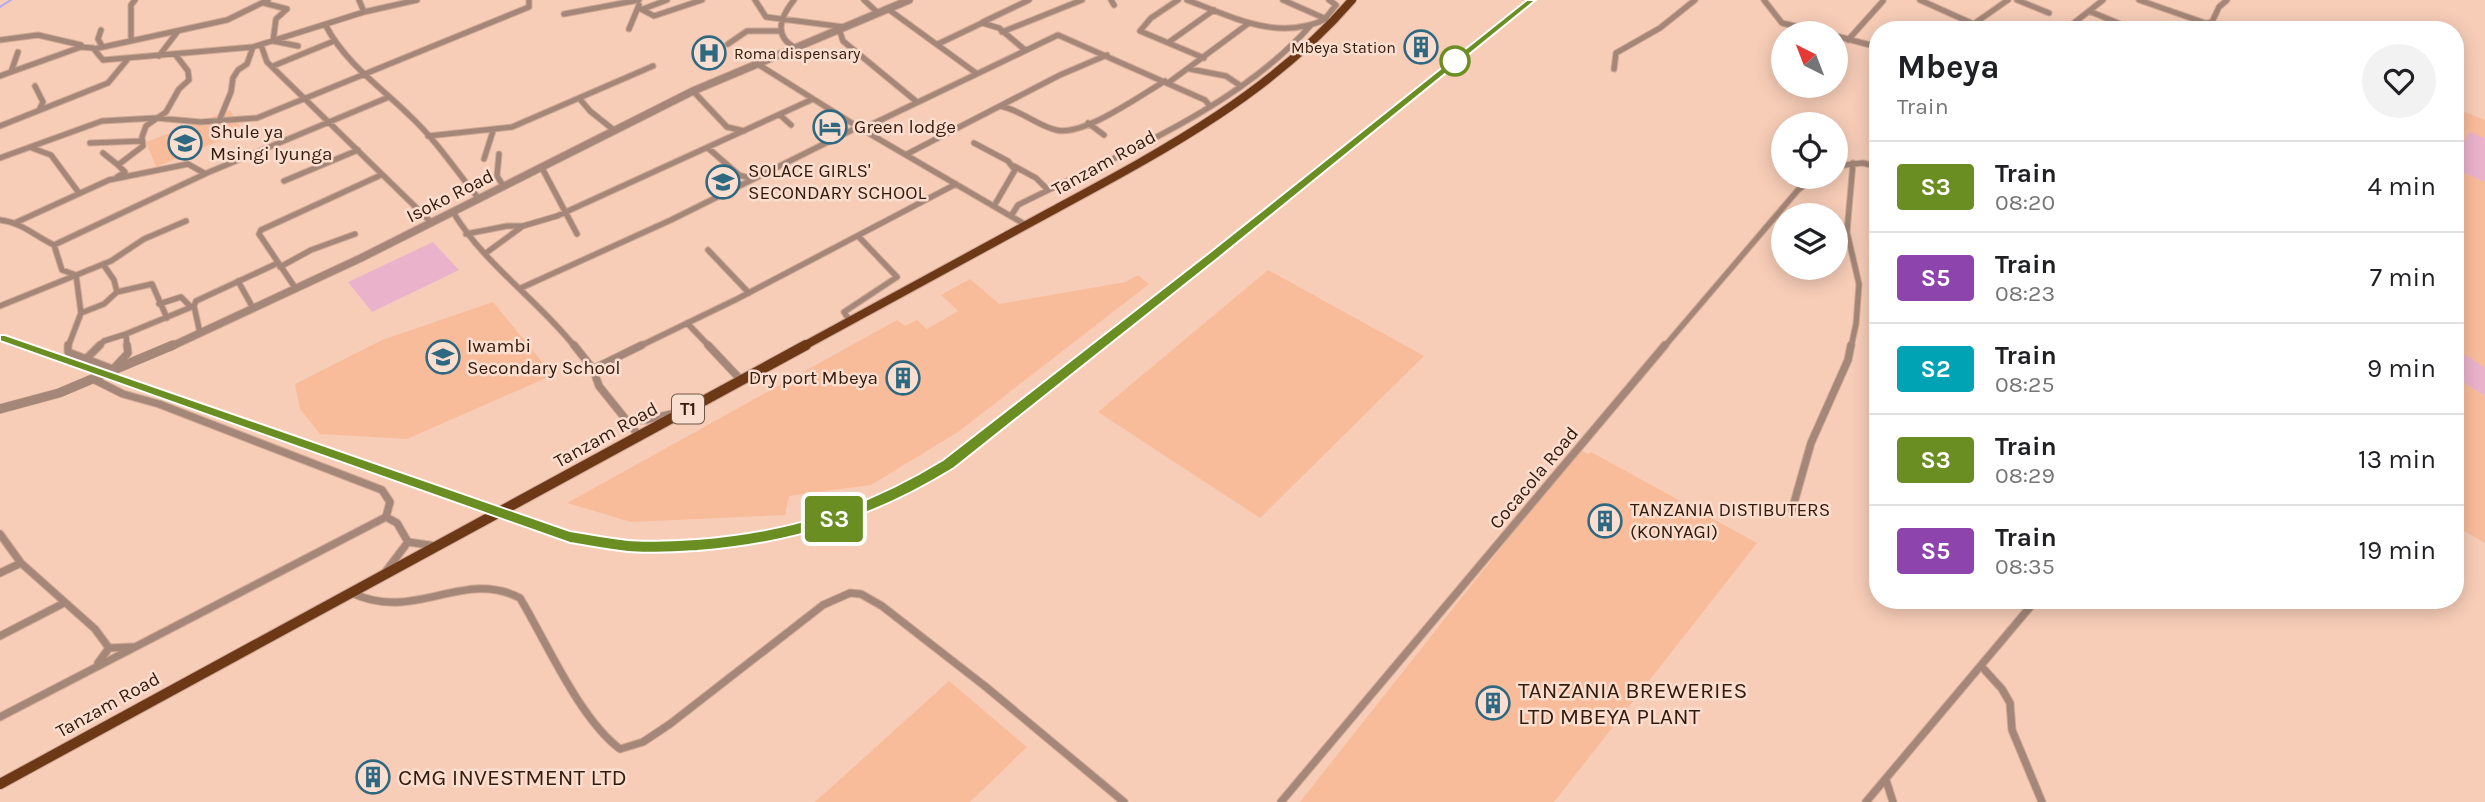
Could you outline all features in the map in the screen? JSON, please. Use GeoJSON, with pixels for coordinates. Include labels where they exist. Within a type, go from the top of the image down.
{"type":"FeatureCollection","features":[{"type":"Feature","properties":{"kind":"highway","name":"Tanzam Road"},"geometry":{"type":"LineString","coordinates":[[0,784],[1168,148],[1236,104],[1290,62],[1329,19],[1352,0]]}},
{"type":"Feature","properties":{"kind":"street"},"geometry":{"type":"LineString","coordinates":[[131,39],[131,5],[135,0]]}},
{"type":"Feature","properties":{"kind":"street"},"geometry":{"type":"LineString","coordinates":[[359,0],[364,12]]}},
{"type":"Feature","properties":{"kind":"street"},"geometry":{"type":"LineString","coordinates":[[94,49],[102,59],[127,60],[253,47],[364,12],[416,0]]}},
{"type":"Feature","properties":{"kind":"street"},"geometry":{"type":"LineString","coordinates":[[0,158],[97,122],[156,118],[187,122],[257,118],[530,6],[529,0]]}},
{"type":"Feature","properties":{"kind":"street"},"geometry":{"type":"LineString","coordinates":[[564,14],[639,0],[641,8]]}},
{"type":"Feature","properties":{"kind":"street"},"geometry":{"type":"LineString","coordinates":[[629,29],[641,8],[667,0]]}},
{"type":"Feature","properties":{"kind":"street"},"geometry":{"type":"LineString","coordinates":[[641,8],[658,15],[681,6],[698,4],[702,0]]}},
{"type":"Feature","properties":{"kind":"street"},"geometry":{"type":"LineString","coordinates":[[754,0],[761,13],[781,20],[842,28],[839,35],[843,41],[917,102]]}},
{"type":"Feature","properties":{"kind":"street"},"geometry":{"type":"LineString","coordinates":[[794,0],[781,20],[779,31],[785,43],[794,47]]}},
{"type":"Feature","properties":{"kind":"street"},"geometry":{"type":"LineString","coordinates":[[864,0],[878,13]]}},
{"type":"Feature","properties":{"kind":"street","name":"Isoko Road"},"geometry":{"type":"LineString","coordinates":[[0,409],[95,380],[200,333],[479,200],[693,91],[909,0]]}},
{"type":"Feature","properties":{"kind":"street"},"geometry":{"type":"LineString","coordinates":[[938,44],[1029,0]]}},
{"type":"Feature","properties":{"kind":"street"},"geometry":{"type":"LineString","coordinates":[[1002,32],[1082,0]]}},
{"type":"Feature","properties":{"kind":"street"},"geometry":{"type":"LineString","coordinates":[[1178,0],[1139,29],[1204,58]]}},
{"type":"Feature","properties":{"kind":"street"},"geometry":{"type":"LineString","coordinates":[[1187,0],[1270,28],[1301,28],[1329,19],[1336,5],[1329,0]]}},
{"type":"Feature","properties":{"kind":"street"},"geometry":{"type":"LineString","coordinates":[[1283,0],[1302,15],[1329,19]]}},
{"type":"Feature","properties":{"kind":"street"},"geometry":{"type":"LineString","coordinates":[[1614,69],[1616,53],[1660,28],[1695,0]]}},
{"type":"Feature","properties":{"kind":"street"},"geometry":{"type":"LineString","coordinates":[[1764,0],[1780,21]]}},
{"type":"Feature","properties":{"kind":"street"},"geometry":{"type":"LineString","coordinates":[[1920,0],[1971,21]]}},
{"type":"Feature","properties":{"kind":"street"},"geometry":{"type":"LineString","coordinates":[[1979,21],[2008,0]]}},
{"type":"Feature","properties":{"kind":"street"},"geometry":{"type":"LineString","coordinates":[[2017,0],[2049,13]]}},
{"type":"Feature","properties":{"kind":"street"},"geometry":{"type":"LineString","coordinates":[[2076,21],[2103,0]]}},
{"type":"Feature","properties":{"kind":"street"},"geometry":{"type":"LineString","coordinates":[[2139,0],[2199,21]]}},
{"type":"Feature","properties":{"kind":"street"},"geometry":{"type":"LineString","coordinates":[[2213,21],[2219,7],[2227,0]]}},
{"type":"Feature","properties":{"kind":"street"},"geometry":{"type":"LineString","coordinates":[[0,40],[38,35],[94,49],[235,18],[266,1],[287,9],[276,19],[273,41]]}},
{"type":"Feature","properties":{"kind":"street"},"geometry":{"type":"LineString","coordinates":[[1869,45],[1848,40],[1883,1]]}},
{"type":"Feature","properties":{"kind":"street"},"geometry":{"type":"LineString","coordinates":[[888,9],[976,73]]}},
{"type":"Feature","properties":{"kind":"street"},"geometry":{"type":"LineString","coordinates":[[1169,42],[1214,10]]}},
{"type":"Feature","properties":{"kind":"street"},"geometry":{"type":"LineString","coordinates":[[2089,11],[2113,21]]}},
{"type":"Feature","properties":{"kind":"street"},"geometry":{"type":"LineString","coordinates":[[1301,28],[1302,15]]}},
{"type":"Feature","properties":{"kind":"street"},"geometry":{"type":"LineString","coordinates":[[982,23],[995,24],[1025,50]]}},
{"type":"Feature","properties":{"kind":"street"},"geometry":{"type":"LineString","coordinates":[[998,106],[1020,110],[1045,127],[1060,131],[1072,130],[1190,69],[1249,23]]}},
{"type":"Feature","properties":{"kind":"street"},"geometry":{"type":"LineString","coordinates":[[1018,205],[1128,151],[1210,106],[1288,51],[1311,25]]}},
{"type":"Feature","properties":{"kind":"street"},"geometry":{"type":"LineString","coordinates":[[326,26],[334,41],[364,75],[412,117],[479,200]]}},
{"type":"Feature","properties":{"kind":"street"},"geometry":{"type":"LineString","coordinates":[[101,30],[98,39],[102,46]]}},
{"type":"Feature","properties":{"kind":"street"},"geometry":{"type":"LineString","coordinates":[[159,56],[178,31]]}},
{"type":"Feature","properties":{"kind":"street"},"geometry":{"type":"LineString","coordinates":[[729,44],[747,31],[779,31]]}},
{"type":"Feature","properties":{"kind":"street"},"geometry":{"type":"LineString","coordinates":[[522,288],[1025,50],[1061,36],[1205,100],[1218,101]]}},
{"type":"Feature","properties":{"kind":"street"},"geometry":{"type":"LineString","coordinates":[[273,41],[298,46]]}},
{"type":"Feature","properties":{"kind":"street"},"geometry":{"type":"LineString","coordinates":[[272,66],[334,41]]}},
{"type":"Feature","properties":{"kind":"street"},"geometry":{"type":"LineString","coordinates":[[261,45],[264,57],[272,66],[381,175],[418,206],[432,223]]}},
{"type":"Feature","properties":{"kind":"street"},"geometry":{"type":"LineString","coordinates":[[1,75],[86,47]]}},
{"type":"Feature","properties":{"kind":"street"},"geometry":{"type":"LineString","coordinates":[[219,121],[231,92],[233,78],[238,70],[247,64],[253,47]]}},
{"type":"Feature","properties":{"kind":"street"},"geometry":{"type":"LineString","coordinates":[[10,72],[18,52]]}},
{"type":"Feature","properties":{"kind":"street"},"geometry":{"type":"LineString","coordinates":[[118,164],[143,146],[146,127],[170,108],[177,88],[189,80],[188,71],[175,54]]}},
{"type":"Feature","properties":{"kind":"street"},"geometry":{"type":"LineString","coordinates":[[907,154],[998,106],[1107,55]]}},
{"type":"Feature","properties":{"kind":"street"},"geometry":{"type":"LineString","coordinates":[[0,126],[108,83],[127,60]]}},
{"type":"Feature","properties":{"kind":"street"},"geometry":{"type":"LineString","coordinates":[[756,63],[860,128],[1026,225]]}},
{"type":"Feature","properties":{"kind":"street"},"geometry":{"type":"LineString","coordinates":[[428,136],[493,131],[524,123],[653,66]]}},
{"type":"Feature","properties":{"kind":"street"},"geometry":{"type":"LineString","coordinates":[[1190,69],[1226,76],[1241,86]]}},
{"type":"Feature","properties":{"kind":"street"},"geometry":{"type":"LineString","coordinates":[[35,86],[43,102],[39,109]]}},
{"type":"Feature","properties":{"kind":"street"},"geometry":{"type":"LineString","coordinates":[[693,91],[727,127],[744,131]]}},
{"type":"Feature","properties":{"kind":"street"},"geometry":{"type":"LineString","coordinates":[[17,222],[31,234],[54,244],[207,173],[389,97]]}},
{"type":"Feature","properties":{"kind":"street"},"geometry":{"type":"LineString","coordinates":[[579,98],[590,111],[615,131]]}},
{"type":"Feature","properties":{"kind":"street"},"geometry":{"type":"LineString","coordinates":[[486,253],[523,226],[567,211],[813,99]]}},
{"type":"Feature","properties":{"kind":"street"},"geometry":{"type":"LineString","coordinates":[[1205,100],[1210,106]]}},
{"type":"Feature","properties":{"kind":"street"},"geometry":{"type":"LineString","coordinates":[[780,115],[791,125]]}},
{"type":"Feature","properties":{"kind":"street"},"geometry":{"type":"LineString","coordinates":[[1088,123],[1104,135]]}},
{"type":"Feature","properties":{"kind":"street"},"geometry":{"type":"LineString","coordinates":[[484,159],[493,131]]}},
{"type":"Feature","properties":{"kind":"street"},"geometry":{"type":"LineString","coordinates":[[90,143],[142,141]]}},
{"type":"Feature","properties":{"kind":"street"},"geometry":{"type":"LineString","coordinates":[[974,142],[1036,178],[1048,190]]}},
{"type":"Feature","properties":{"kind":"street"},"geometry":{"type":"LineString","coordinates":[[16,151],[34,148],[48,153],[79,193]]}},
{"type":"Feature","properties":{"kind":"street"},"geometry":{"type":"LineString","coordinates":[[708,148],[739,175],[753,179]]}},
{"type":"Feature","properties":{"kind":"street"},"geometry":{"type":"LineString","coordinates":[[284,181],[358,150]]}},
{"type":"Feature","properties":{"kind":"street"},"geometry":{"type":"LineString","coordinates":[[0,220],[17,222],[125,172],[103,153]]}},
{"type":"Feature","properties":{"kind":"street"},"geometry":{"type":"LineString","coordinates":[[499,154],[497,176],[504,187]]}},
{"type":"Feature","properties":{"kind":"street"},"geometry":{"type":"LineString","coordinates":[[1793,510],[1811,443],[1848,360],[1856,324],[1859,284],[1847,232],[1853,163]]}},
{"type":"Feature","properties":{"kind":"street"},"geometry":{"type":"LineString","coordinates":[[109,180],[188,164],[207,173]]}},
{"type":"Feature","properties":{"kind":"street"},"geometry":{"type":"LineString","coordinates":[[1848,164],[1869,166]]}},
{"type":"Feature","properties":{"kind":"street"},"geometry":{"type":"LineString","coordinates":[[993,206],[1014,175],[1014,166]]}},
{"type":"Feature","properties":{"kind":"street"},"geometry":{"type":"LineString","coordinates":[[542,168],[577,234]]}},
{"type":"Feature","properties":{"kind":"street"},"geometry":{"type":"LineString","coordinates":[[296,289],[259,234],[262,228],[381,175]]}},
{"type":"Feature","properties":{"kind":"street"},"geometry":{"type":"LineString","coordinates":[[736,187],[739,175]]}},
{"type":"Feature","properties":{"kind":"street"},"geometry":{"type":"LineString","coordinates":[[593,369],[749,293],[956,184]]}},
{"type":"Feature","properties":{"kind":"street","name":"Cocacola Road"},"geometry":{"type":"LineString","coordinates":[[1281,802],[1799,189]]}},
{"type":"Feature","properties":{"kind":"street"},"geometry":{"type":"LineString","coordinates":[[1011,216],[1018,205],[1019,195]]}},
{"type":"Feature","properties":{"kind":"street"},"geometry":{"type":"LineString","coordinates":[[453,212],[466,234],[522,288],[593,369],[596,383],[640,437]]}},
{"type":"Feature","properties":{"kind":"street"},"geometry":{"type":"LineString","coordinates":[[0,306],[103,264],[144,239],[186,221]]}},
{"type":"Feature","properties":{"kind":"street"},"geometry":{"type":"LineString","coordinates":[[466,234],[507,226],[523,226]]}},
{"type":"Feature","properties":{"kind":"street"},"geometry":{"type":"LineString","coordinates":[[86,359],[104,341],[167,318],[237,281],[355,234]]}},
{"type":"Feature","properties":{"kind":"street"},"geometry":{"type":"LineString","coordinates":[[850,321],[844,312],[897,276],[858,236]]}},
{"type":"Feature","properties":{"kind":"street"},"geometry":{"type":"LineString","coordinates":[[54,244],[62,270],[76,275]]}},
{"type":"Feature","properties":{"kind":"street"},"geometry":{"type":"LineString","coordinates":[[708,250],[749,293]]}},
{"type":"Feature","properties":{"kind":"street"},"geometry":{"type":"LineString","coordinates":[[103,264],[114,280],[117,292]]}},
{"type":"Feature","properties":{"kind":"street"},"geometry":{"type":"LineString","coordinates":[[76,275],[81,313],[67,348],[69,354],[115,370],[128,353],[126,334]]}},
{"type":"Feature","properties":{"kind":"street"},"geometry":{"type":"LineString","coordinates":[[237,281],[253,308]]}},
{"type":"Feature","properties":{"kind":"street"},"geometry":{"type":"LineString","coordinates":[[81,313],[104,304],[117,292],[152,284],[167,318]]}},
{"type":"Feature","properties":{"kind":"street"},"geometry":{"type":"LineString","coordinates":[[159,304],[181,297],[192,307],[200,333]]}},
{"type":"Feature","properties":{"kind":"street"},"geometry":{"type":"LineString","coordinates":[[687,323],[741,380]]}},
{"type":"Feature","properties":{"kind":"street"},"geometry":{"type":"LineString","coordinates":[[0,716],[386,517],[390,502],[382,490],[159,404],[123,394],[95,380]]}},
{"type":"Feature","properties":{"kind":"street"},"geometry":{"type":"LineString","coordinates":[[627,420],[646,420],[687,410]]}},
{"type":"Feature","properties":{"kind":"street"},"geometry":{"type":"LineString","coordinates":[[386,517],[397,523],[408,542]]}},
{"type":"Feature","properties":{"kind":"street"},"geometry":{"type":"LineString","coordinates":[[0,534],[21,563],[47,583],[64,603],[95,629],[109,648]]}},
{"type":"Feature","properties":{"kind":"street"},"geometry":{"type":"LineString","coordinates":[[408,542],[438,546]]}},
{"type":"Feature","properties":{"kind":"street"},"geometry":{"type":"LineString","coordinates":[[382,576],[408,542]]}},
{"type":"Feature","properties":{"kind":"street"},"geometry":{"type":"LineString","coordinates":[[0,573],[21,563]]}},
{"type":"Feature","properties":{"kind":"street"},"geometry":{"type":"LineString","coordinates":[[351,593],[368,601],[394,604],[492,588],[510,591],[520,598],[596,725],[613,746],[620,749],[643,742],[670,724],[823,605],[844,594],[862,594],[882,606],[977,680],[1124,802]]}},
{"type":"Feature","properties":{"kind":"street"},"geometry":{"type":"LineString","coordinates":[[0,636],[64,603]]}},
{"type":"Feature","properties":{"kind":"street"},"geometry":{"type":"LineString","coordinates":[[1866,802],[2029,609]]}},
{"type":"Feature","properties":{"kind":"street"},"geometry":{"type":"LineString","coordinates":[[109,648],[135,646]]}},
{"type":"Feature","properties":{"kind":"street"},"geometry":{"type":"LineString","coordinates":[[95,668],[109,648]]}},
{"type":"Feature","properties":{"kind":"street"},"geometry":{"type":"LineString","coordinates":[[1982,667],[2002,689],[2010,703],[2012,730],[2042,802]]}},
{"type":"Feature","properties":{"kind":"street"},"geometry":{"type":"LineString","coordinates":[[1886,780],[1894,802]]}},
{"type":"Feature","properties":{"kind":"shaded area"},"geometry":{"type":"Polygon","coordinates":[[[230,110],[243,131],[156,167],[146,142],[230,110]]]}},
{"type":"Feature","properties":{"kind":"shaded area"},"geometry":{"type":"Polygon","coordinates":[[[2464,112],[2485,120],[2485,543],[2464,531],[2464,112]]]}},
{"type":"Feature","properties":{"kind":"shaded area"},"geometry":{"type":"Polygon","coordinates":[[[2470,132],[2485,138],[2485,182],[2464,173],[2464,141],[2470,132]]]}},
{"type":"Feature","properties":{"kind":"shaded area"},"geometry":{"type":"Polygon","coordinates":[[[433,242],[459,270],[372,312],[348,282],[433,242]]]}},
{"type":"Feature","properties":{"kind":"shaded area"},"geometry":{"type":"Polygon","coordinates":[[[1268,270],[1424,356],[1260,518],[1098,412],[1268,270]]]}},
{"type":"Feature","properties":{"kind":"shaded area"},"geometry":{"type":"Polygon","coordinates":[[[1138,275],[1149,284],[958,432],[871,485],[789,496],[785,515],[631,522],[567,503],[897,320],[905,326],[917,320],[927,329],[958,311],[941,295],[970,279],[999,304],[1126,282],[1138,275]]]}},
{"type":"Feature","properties":{"kind":"shaded area","name":"Iwambi Secondary School"},"geometry":{"type":"Polygon","coordinates":[[[493,302],[553,375],[407,439],[320,434],[300,409],[295,384],[382,340],[493,302]]]}},
{"type":"Feature","properties":{"kind":"shaded area"},"geometry":{"type":"Polygon","coordinates":[[[2464,356],[2485,368],[2485,396],[2464,383],[2464,356]]]}},
{"type":"Feature","properties":{"kind":"shaded area"},"geometry":{"type":"Polygon","coordinates":[[[1579,449],[1588,454],[1591,452],[1757,543],[1554,802],[1300,802],[1579,449]]]}},
{"type":"Feature","properties":{"kind":"shaded area"},"geometry":{"type":"Polygon","coordinates":[[[949,681],[1027,747],[970,802],[815,802],[949,681]]]}},
{"type":"Feature","properties":{"kind":"waterway"},"geometry":{"type":"LineString","coordinates":[[0,7],[11,0]]}},
{"type":"Feature","properties":{"kind":"railway"},"geometry":{"type":"LineString","coordinates":[[0,338],[554,532],[609,541],[661,545],[710,544],[758,538],[805,527],[852,511],[949,464],[1531,0]]}},
{"type":"Feature","properties":{"kind":"train","name":"S3"},"geometry":{"type":"LineString","coordinates":[[0,338],[570,537],[629,546],[663,547],[748,541],[810,527],[865,508],[911,487],[948,464],[1213,256],[1531,0]]}},
{"type":"Feature","properties":{"kind":"place","name":"Mbeya Station"},"geometry":{"type":"Point","coordinates":[1421,47]}},
{"type":"Feature","properties":{"kind":"place","name":"Roma dispensary"},"geometry":{"type":"Point","coordinates":[709,53]}},
{"type":"Feature","properties":{"kind":"place","name":"Green lodge"},"geometry":{"type":"Point","coordinates":[830,127]}},
{"type":"Feature","properties":{"kind":"place","name":"Shule ya Msingi Iyunga"},"geometry":{"type":"Point","coordinates":[185,143]}},
{"type":"Feature","properties":{"kind":"place","name":"SOLACE GIRLS' SECONDARY SCHOOL"},"geometry":{"type":"Point","coordinates":[723,182]}},
{"type":"Feature","properties":{"kind":"place","name":"Iwambi Secondary School"},"geometry":{"type":"Point","coordinates":[443,357]}},
{"type":"Feature","properties":{"kind":"place","name":"Dry port Mbeya"},"geometry":{"type":"Point","coordinates":[903,378]}},
{"type":"Feature","properties":{"kind":"place","name":"TANZANIA DISTIBUTERS (KONYAGI)"},"geometry":{"type":"Point","coordinates":[1605,521]}},
{"type":"Feature","properties":{"kind":"place","name":"TANZANIA BREWERIES LTD MBEYA PLANT"},"geometry":{"type":"Point","coordinates":[1493,703]}},
{"type":"Feature","properties":{"kind":"place","name":"CMG INVESTMENT LTD"},"geometry":{"type":"Point","coordinates":[373,777]}}]}
